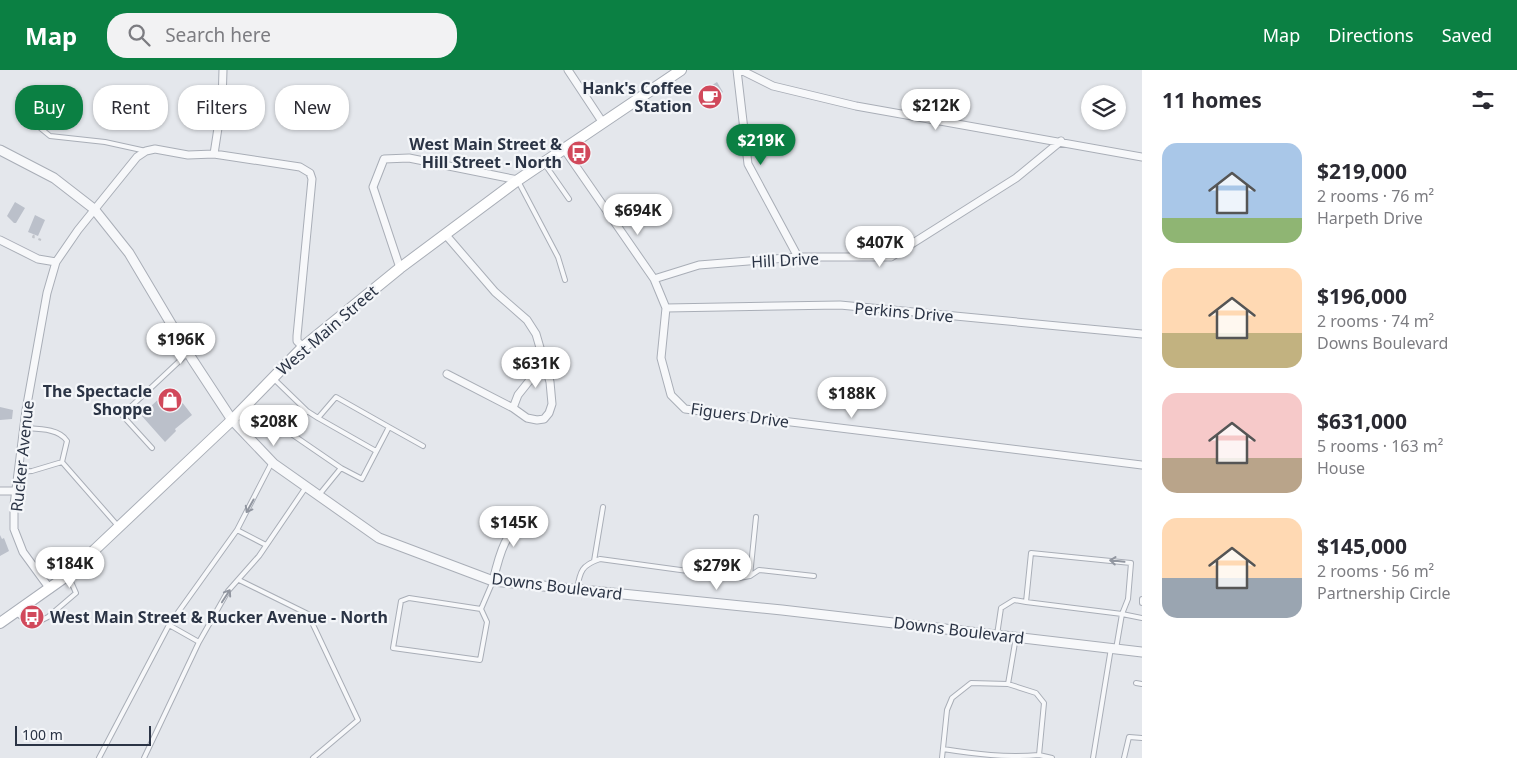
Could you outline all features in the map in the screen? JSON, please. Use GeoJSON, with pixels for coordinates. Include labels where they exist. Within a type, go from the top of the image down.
{"type":"FeatureCollection","features":[{"type":"Feature","properties":{"kind":"main road","name":"West Main Street"},"geometry":{"type":"LineString","coordinates":[[0,623],[68,575],[120,528],[232,420],[304,347],[400,268],[518,180],[681,70]]}},
{"type":"Feature","properties":{"kind":"street"},"geometry":{"type":"LineString","coordinates":[[214,154],[222,102],[223,70]]}},
{"type":"Feature","properties":{"kind":"street"},"geometry":{"type":"LineString","coordinates":[[568,70],[604,123]]}},
{"type":"Feature","properties":{"kind":"street"},"geometry":{"type":"LineString","coordinates":[[739,70],[773,86],[856,106],[1061,141],[1142,157]]}},
{"type":"Feature","properties":{"kind":"street"},"geometry":{"type":"LineString","coordinates":[[739,70],[748,164],[798,257]]}},
{"type":"Feature","properties":{"kind":"street","name":"Hill Drive"},"geometry":{"type":"LineString","coordinates":[[654,279],[699,266],[798,257],[891,257],[1016,178],[1061,141]]}},
{"type":"Feature","properties":{"kind":"street"},"geometry":{"type":"LineString","coordinates":[[146,151],[155,149],[198,156],[214,154],[300,167],[308,170],[311,176],[297,336],[297,340],[304,347]]}},
{"type":"Feature","properties":{"kind":"street","name":"Figuers Drive"},"geometry":{"type":"LineString","coordinates":[[564,149],[654,279],[666,308],[661,358],[671,396],[685,409],[1142,465]]}},
{"type":"Feature","properties":{"kind":"street","name":"Downs Boulevard"},"geometry":{"type":"LineString","coordinates":[[0,150],[54,178],[94,209],[129,253],[188,353],[232,420],[272,462],[379,538],[493,580],[1142,652]]}},
{"type":"Feature","properties":{"kind":"street","name":"Rucker Avenue"},"geometry":{"type":"LineString","coordinates":[[50,589],[24,552],[14,529],[18,472],[46,292],[56,262],[94,209],[137,157],[146,151]]}},
{"type":"Feature","properties":{"kind":"street"},"geometry":{"type":"LineString","coordinates":[[400,268],[373,187],[384,159],[409,158],[518,180]]}},
{"type":"Feature","properties":{"kind":"street"},"geometry":{"type":"LineString","coordinates":[[445,234],[495,292],[527,320],[536,334],[550,382],[552,404],[549,413],[544,419],[527,418],[513,408],[447,374]]}},
{"type":"Feature","properties":{"kind":"street"},"geometry":{"type":"LineString","coordinates":[[0,240],[38,259],[56,262]]}},
{"type":"Feature","properties":{"kind":"street","name":"Perkins Drive"},"geometry":{"type":"LineString","coordinates":[[666,308],[840,306],[1142,334]]}},
{"type":"Feature","properties":{"kind":"street"},"geometry":{"type":"LineString","coordinates":[[513,408],[518,395],[545,361]]}},
{"type":"Feature","properties":{"kind":"street"},"geometry":{"type":"LineString","coordinates":[[0,491],[16,491]]}},
{"type":"Feature","properties":{"kind":"street"},"geometry":{"type":"LineString","coordinates":[[493,580],[498,557],[509,533],[528,511]]}},
{"type":"Feature","properties":{"kind":"lane"},"geometry":{"type":"LineString","coordinates":[[43,130],[50,136],[106,142],[146,151]]}},
{"type":"Feature","properties":{"kind":"lane"},"geometry":{"type":"LineString","coordinates":[[544,163],[569,199]]}},
{"type":"Feature","properties":{"kind":"lane"},"geometry":{"type":"LineString","coordinates":[[518,180],[558,257],[565,280]]}},
{"type":"Feature","properties":{"kind":"lane"},"geometry":{"type":"LineString","coordinates":[[152,448],[122,415],[188,353]]}},
{"type":"Feature","properties":{"kind":"lane"},"geometry":{"type":"LineString","coordinates":[[272,378],[307,411],[376,451]]}},
{"type":"Feature","properties":{"kind":"lane"},"geometry":{"type":"LineString","coordinates":[[318,418],[336,396],[423,446]]}},
{"type":"Feature","properties":{"kind":"lane"},"geometry":{"type":"LineString","coordinates":[[307,411],[290,433],[341,468],[362,479],[388,427]]}},
{"type":"Feature","properties":{"kind":"lane"},"geometry":{"type":"LineString","coordinates":[[24,428],[52,431],[64,436],[67,441],[62,462]]}},
{"type":"Feature","properties":{"kind":"lane"},"geometry":{"type":"LineString","coordinates":[[62,462],[120,528]]}},
{"type":"Feature","properties":{"kind":"lane"},"geometry":{"type":"LineString","coordinates":[[18,472],[32,471],[62,462]]}},
{"type":"Feature","properties":{"kind":"lane"},"geometry":{"type":"LineString","coordinates":[[99,758],[169,625],[237,530],[272,462]]}},
{"type":"Feature","properties":{"kind":"lane"},"geometry":{"type":"LineString","coordinates":[[319,495],[341,468]]}},
{"type":"Feature","properties":{"kind":"lane"},"geometry":{"type":"LineString","coordinates":[[144,758],[199,642],[228,591],[266,545],[306,487]]}},
{"type":"Feature","properties":{"kind":"lane"},"geometry":{"type":"LineString","coordinates":[[594,561],[603,507]]}},
{"type":"Feature","properties":{"kind":"lane"},"geometry":{"type":"LineString","coordinates":[[750,576],[756,516]]}},
{"type":"Feature","properties":{"kind":"lane"},"geometry":{"type":"LineString","coordinates":[[237,530],[266,545]]}},
{"type":"Feature","properties":{"kind":"lane"},"geometry":{"type":"LineString","coordinates":[[1026,602],[1031,553],[1131,563],[1128,599],[1122,614],[1114,648],[1093,758]]}},
{"type":"Feature","properties":{"kind":"lane"},"geometry":{"type":"LineString","coordinates":[[577,589],[580,573],[588,563],[600,559],[739,578],[750,576],[759,570],[814,576]]}},
{"type":"Feature","properties":{"kind":"lane"},"geometry":{"type":"LineString","coordinates":[[16,613],[32,625],[48,617],[76,593],[68,575]]}},
{"type":"Feature","properties":{"kind":"lane"},"geometry":{"type":"LineString","coordinates":[[239,580],[308,614],[358,720],[313,758]]}},
{"type":"Feature","properties":{"kind":"lane"},"geometry":{"type":"LineString","coordinates":[[481,609],[409,598],[401,601],[393,648],[480,660],[487,622],[481,609],[493,580]]}},
{"type":"Feature","properties":{"kind":"lane"},"geometry":{"type":"LineString","coordinates":[[997,635],[1001,608],[1014,600],[1142,618]]}},
{"type":"Feature","properties":{"kind":"lane"},"geometry":{"type":"LineString","coordinates":[[169,625],[199,642]]}},
{"type":"Feature","properties":{"kind":"lane"},"geometry":{"type":"LineString","coordinates":[[1008,684],[1016,637]]}},
{"type":"Feature","properties":{"kind":"lane"},"geometry":{"type":"LineString","coordinates":[[942,758],[947,710],[952,698],[970,683],[1008,684],[1036,693],[1044,703],[1039,755]]}},
{"type":"Feature","properties":{"kind":"lane"},"geometry":{"type":"LineString","coordinates":[[1136,683],[1142,684]]}},
{"type":"Feature","properties":{"kind":"lane"},"geometry":{"type":"LineString","coordinates":[[1124,758],[1129,737],[1142,738]]}},
{"type":"Feature","properties":{"kind":"lane"},"geometry":{"type":"LineString","coordinates":[[943,748],[990,756],[1020,758],[1039,755],[1052,758]]}},
{"type":"Feature","properties":{"kind":"path"},"geometry":{"type":"LineString","coordinates":[[34,235],[33,237],[40,240]]}},
{"type":"Feature","properties":{"kind":"building","name":"Hank's Coffee Station"},"geometry":{"type":"Polygon","coordinates":[[[717,82],[723,92],[708,102],[701,92],[717,82]]]}},
{"type":"Feature","properties":{"kind":"building"},"geometry":{"type":"Polygon","coordinates":[[[15,202],[25,208],[16,223],[14,223],[7,216],[15,202]]]}},
{"type":"Feature","properties":{"kind":"building"},"geometry":{"type":"Polygon","coordinates":[[[35,215],[45,220],[38,236],[28,232],[35,215]]]}},
{"type":"Feature","properties":{"kind":"building"},"geometry":{"type":"Polygon","coordinates":[[[171,388],[192,415],[175,429],[176,431],[165,442],[141,415],[171,388]]]}},
{"type":"Feature","properties":{"kind":"building"},"geometry":{"type":"Polygon","coordinates":[[[0,407],[13,410],[12,419],[0,420],[0,407]]]}},
{"type":"Feature","properties":{"kind":"building"},"geometry":{"type":"Polygon","coordinates":[[[0,535],[2,539],[4,538],[9,551],[0,556],[0,535]]]}},
{"type":"Feature","properties":{"kind":"place","name":"Hank's Coffee Station"},"geometry":{"type":"Point","coordinates":[710,97]}},
{"type":"Feature","properties":{"kind":"place","name":"West Main Street & Hill Street - North"},"geometry":{"type":"Point","coordinates":[579,153]}},
{"type":"Feature","properties":{"kind":"place","name":"The Spectacle Shoppe"},"geometry":{"type":"Point","coordinates":[170,400]}},
{"type":"Feature","properties":{"kind":"place","name":"West Main Street & Rucker Avenue - North"},"geometry":{"type":"Point","coordinates":[32,617]}}]}
